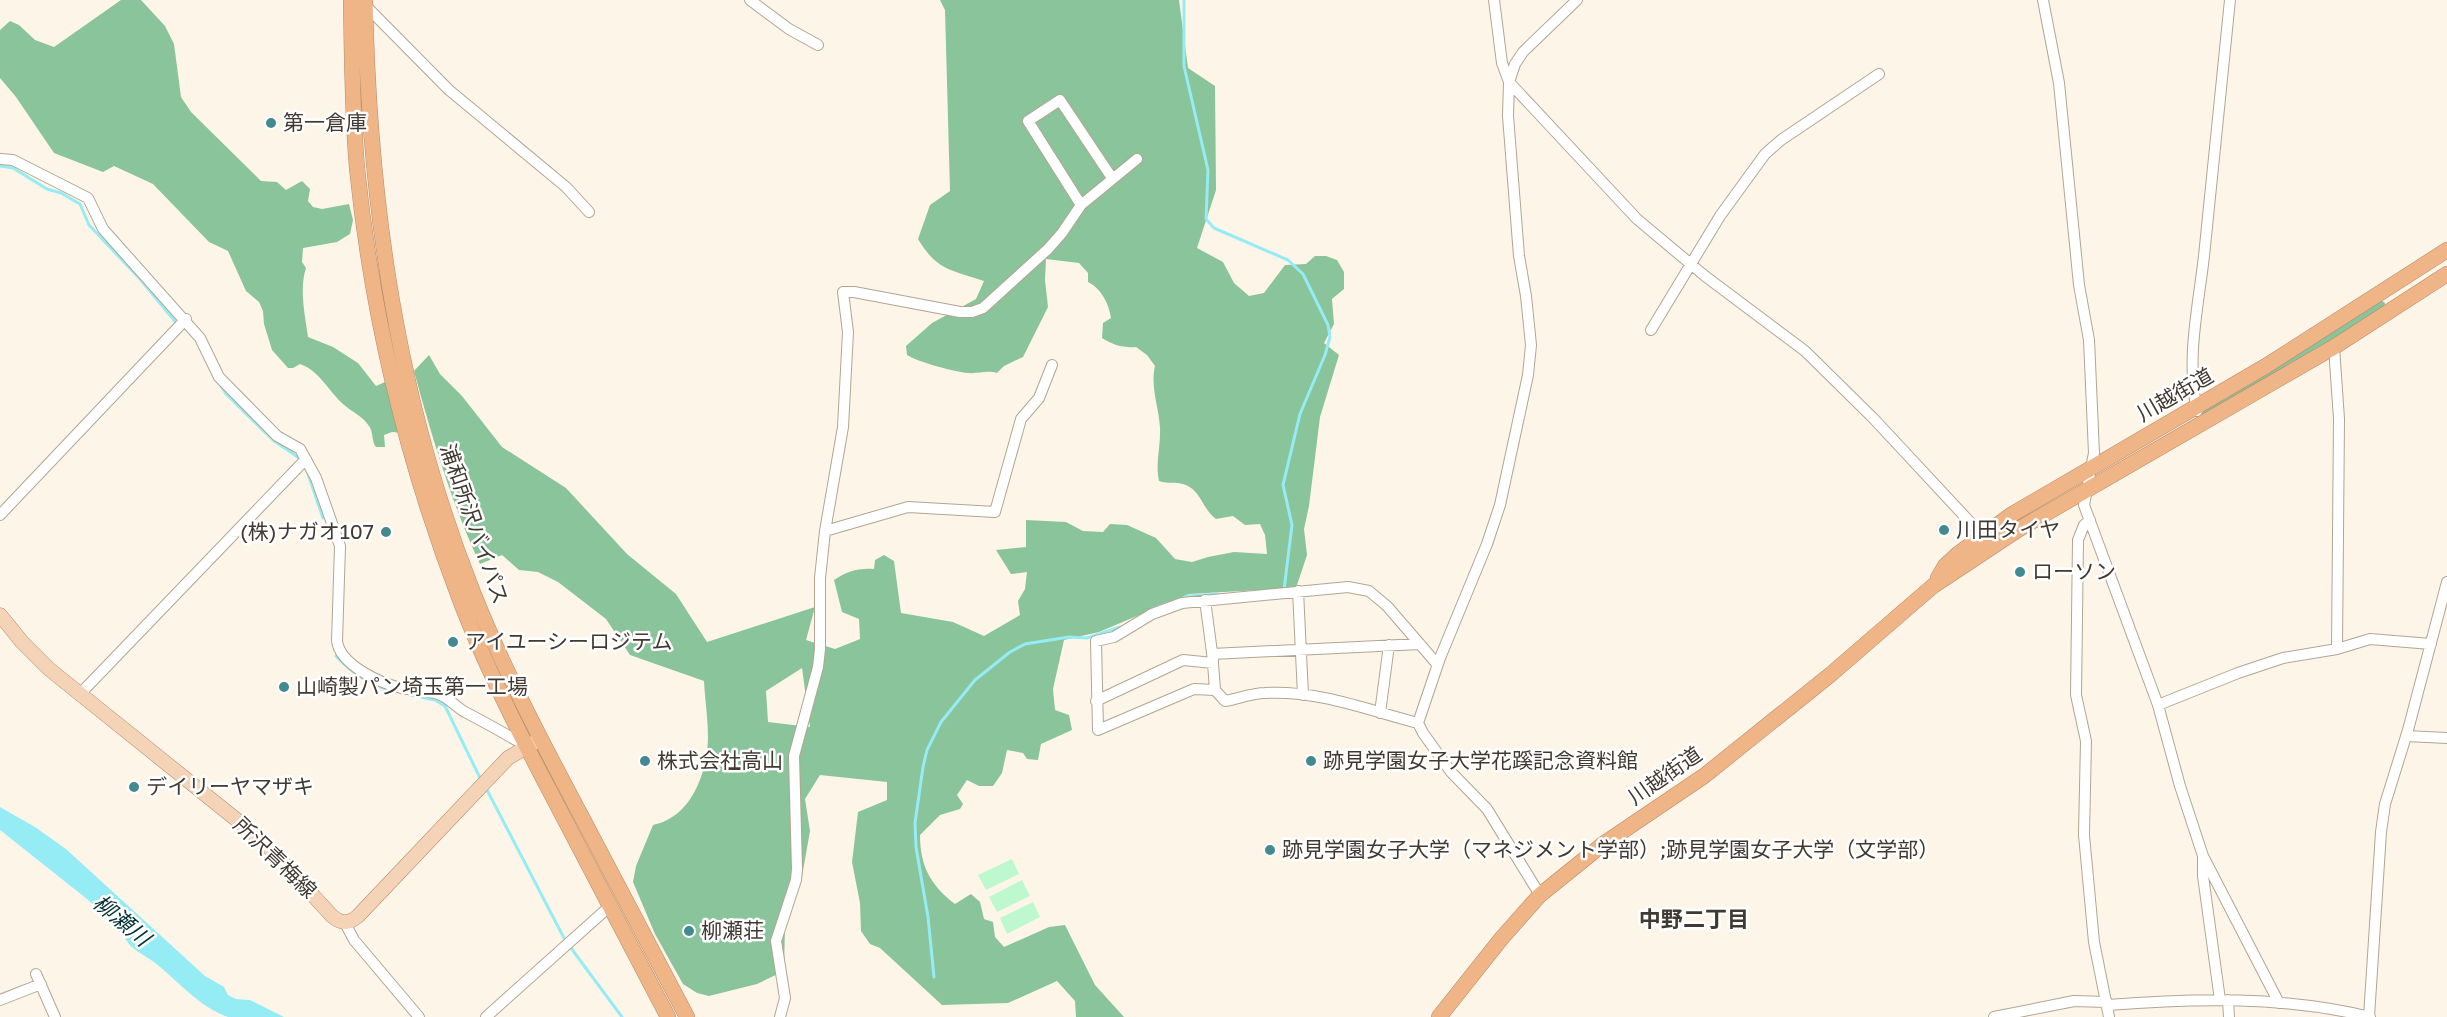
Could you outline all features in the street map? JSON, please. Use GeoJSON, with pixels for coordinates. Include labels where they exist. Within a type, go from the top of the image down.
{"type":"FeatureCollection","features":[{"type":"Feature","properties":{"kind":"highway","name":"浦和所沢バイパス"},"geometry":{"type":"LineString","coordinates":[[360,2],[372,163],[392,311],[415,413],[435,481],[472,590],[494,642],[541,739],[687,1017]]}},
{"type":"Feature","properties":{"kind":"highway","name":"浦和所沢バイパス"},"geometry":{"type":"LineString","coordinates":[[360,2],[352,83],[357,168],[378,313],[398,405],[433,525],[462,605],[526,746],[668,1017]]}},
{"type":"Feature","properties":{"kind":"highway","name":"川越街道"},"geometry":{"type":"LineString","coordinates":[[1933,586],[1945,566],[1982,535],[2042,495],[2266,366],[2447,250]]}},
{"type":"Feature","properties":{"kind":"highway","name":"川越街道"},"geometry":{"type":"LineString","coordinates":[[1439,1017],[1501,939],[1540,896],[1602,845],[1704,776],[1830,675],[1933,586],[1983,551],[2086,489],[2200,426],[2334,347],[2447,274]]}},
{"type":"Feature","properties":{"kind":"highway"},"geometry":{"type":"LineString","coordinates":[[2384,291],[2395,309]]}},
{"type":"Feature","properties":{"kind":"highway"},"geometry":{"type":"LineString","coordinates":[[655,956],[695,1017]]}},
{"type":"Feature","properties":{"kind":"main road","name":"所沢青梅線"},"geometry":{"type":"LineString","coordinates":[[0,615],[39,659],[263,842],[293,871],[332,916],[345,923]]}},
{"type":"Feature","properties":{"kind":"main road"},"geometry":{"type":"LineString","coordinates":[[345,923],[358,916],[508,758],[541,739]]}},
{"type":"Feature","properties":{"kind":"street"},"geometry":{"type":"LineString","coordinates":[[750,0],[789,29],[818,45]]}},
{"type":"Feature","properties":{"kind":"street"},"geometry":{"type":"LineString","coordinates":[[1494,0],[1502,63],[1509,82],[1637,219],[1691,264],[1805,351],[1874,419],[1982,535]]}},
{"type":"Feature","properties":{"kind":"street"},"geometry":{"type":"LineString","coordinates":[[1540,896],[1487,809],[1451,772],[1423,734],[1418,723],[1437,664],[1483,555],[1500,505],[1528,375],[1531,345],[1519,256],[1508,116],[1509,82],[1515,64],[1523,52],[1577,0]]}},
{"type":"Feature","properties":{"kind":"street"},"geometry":{"type":"LineString","coordinates":[[2043,0],[2059,83],[2079,285],[2089,340],[2094,444],[2084,505],[2158,705],[2180,786],[2203,856],[2279,1003]]}},
{"type":"Feature","properties":{"kind":"street"},"geometry":{"type":"LineString","coordinates":[[2200,426],[2192,372],[2192,350],[2230,0]]}},
{"type":"Feature","properties":{"kind":"street"},"geometry":{"type":"LineString","coordinates":[[360,2],[449,90],[566,187],[589,212]]}},
{"type":"Feature","properties":{"kind":"street"},"geometry":{"type":"LineString","coordinates":[[1651,330],[1720,216],[1765,154],[1781,140],[1879,74]]}},
{"type":"Feature","properties":{"kind":"street"},"geometry":{"type":"LineString","coordinates":[[1081,205],[1028,121],[1060,100],[1112,178]]}},
{"type":"Feature","properties":{"kind":"street"},"geometry":{"type":"LineString","coordinates":[[0,159],[13,160],[88,198],[103,229],[200,338],[219,377],[278,436],[300,449],[316,478],[340,546],[337,641],[342,655],[349,662],[382,681],[400,688],[438,694],[462,711],[526,746]]}},
{"type":"Feature","properties":{"kind":"street"},"geometry":{"type":"LineString","coordinates":[[780,1017],[784,998],[776,941],[796,880],[794,756],[819,658],[820,578],[825,531],[843,427],[848,332],[843,292],[854,292],[960,312],[972,312],[983,308],[1048,249],[1081,205],[1137,159]]}},
{"type":"Feature","properties":{"kind":"street"},"geometry":{"type":"LineString","coordinates":[[0,515],[186,320]]}},
{"type":"Feature","properties":{"kind":"street"},"geometry":{"type":"LineString","coordinates":[[2334,347],[2339,419],[2337,649]]}},
{"type":"Feature","properties":{"kind":"street"},"geometry":{"type":"LineString","coordinates":[[825,531],[908,507],[995,512],[1021,419],[1039,398],[1052,365]]}},
{"type":"Feature","properties":{"kind":"street"},"geometry":{"type":"LineString","coordinates":[[80,694],[306,459]]}},
{"type":"Feature","properties":{"kind":"street"},"geometry":{"type":"LineString","coordinates":[[2090,520],[2084,525],[2078,540],[2076,695],[2086,741],[2084,835],[2094,942],[2109,1017]]}},
{"type":"Feature","properties":{"kind":"street"},"geometry":{"type":"LineString","coordinates":[[1994,1017],[2074,1001],[2108,1003],[2187,999],[2279,1003],[2337,1009],[2369,1017],[2380,832],[2385,804],[2406,736],[2447,582]]}},
{"type":"Feature","properties":{"kind":"street"},"geometry":{"type":"LineString","coordinates":[[1215,690],[1194,689],[1098,730],[1096,642],[1114,637],[1152,614],[1182,603],[1348,587],[1369,591],[1387,606],[1437,664]]}},
{"type":"Feature","properties":{"kind":"street"},"geometry":{"type":"LineString","coordinates":[[1298,591],[1303,695]]}},
{"type":"Feature","properties":{"kind":"street"},"geometry":{"type":"LineString","coordinates":[[1205,600],[1215,690],[1225,701],[1264,693],[1303,695],[1344,700],[1418,723]]}},
{"type":"Feature","properties":{"kind":"street"},"geometry":{"type":"LineString","coordinates":[[2158,705],[2227,677],[2283,658],[2337,649],[2370,639],[2431,644]]}},
{"type":"Feature","properties":{"kind":"street"},"geometry":{"type":"LineString","coordinates":[[1096,701],[1183,660],[1301,649],[1420,644]]}},
{"type":"Feature","properties":{"kind":"street"},"geometry":{"type":"LineString","coordinates":[[1380,713],[1389,645]]}},
{"type":"Feature","properties":{"kind":"street"},"geometry":{"type":"LineString","coordinates":[[2406,736],[2447,738]]}},
{"type":"Feature","properties":{"kind":"street"},"geometry":{"type":"LineString","coordinates":[[2203,856],[2203,876],[2224,1000],[2229,1017]]}},
{"type":"Feature","properties":{"kind":"street"},"geometry":{"type":"LineString","coordinates":[[486,1017],[610,906]]}},
{"type":"Feature","properties":{"kind":"street"},"geometry":{"type":"LineString","coordinates":[[345,923],[354,940],[418,1017]]}},
{"type":"Feature","properties":{"kind":"street"},"geometry":{"type":"LineString","coordinates":[[0,1000],[38,979],[55,1017]]}},
{"type":"Feature","properties":{"kind":"green space"},"geometry":{"type":"Polygon","coordinates":[[[121,0],[141,0],[165,26],[174,44],[181,97],[191,112],[261,181],[277,182],[286,190],[302,181],[310,189],[308,201],[313,207],[322,209],[349,204],[353,220],[350,234],[337,242],[303,248],[302,262],[306,268],[303,293],[305,320],[308,337],[333,347],[358,363],[376,386],[385,382],[392,386],[402,433],[392,432],[384,435],[385,447],[376,447],[367,423],[341,402],[314,372],[300,364],[288,368],[272,350],[259,302],[246,291],[228,251],[209,242],[153,184],[114,166],[103,172],[54,153],[16,97],[0,78],[0,30],[10,21],[19,25],[35,40],[54,47],[121,0]]]}},
{"type":"Feature","properties":{"kind":"green space"},"geometry":{"type":"Polygon","coordinates":[[[940,0],[1179,0],[1188,68],[1215,86],[1216,190],[1197,248],[1223,262],[1234,283],[1249,296],[1264,293],[1285,265],[1306,264],[1315,256],[1326,256],[1337,260],[1344,272],[1344,289],[1332,299],[1334,324],[1324,343],[1339,355],[1320,417],[1304,529],[1307,555],[1296,588],[1189,594],[1099,632],[1064,640],[1053,689],[1055,710],[1069,715],[1072,730],[1041,744],[1038,760],[1027,759],[1023,753],[1007,750],[1002,773],[993,786],[979,786],[967,780],[957,795],[963,804],[960,809],[940,815],[920,835],[924,865],[933,882],[955,904],[971,894],[980,902],[984,919],[993,922],[995,937],[1004,947],[1049,927],[1065,925],[1095,985],[1124,1017],[1076,1017],[1075,1001],[1057,981],[1008,1003],[942,1005],[880,948],[870,944],[861,931],[860,903],[852,862],[858,812],[887,800],[887,782],[820,775],[805,799],[810,831],[801,882],[785,925],[784,971],[757,984],[709,996],[697,993],[683,984],[655,934],[633,882],[636,866],[653,825],[665,821],[684,807],[702,775],[708,743],[704,681],[630,655],[606,619],[558,582],[538,572],[519,570],[502,555],[480,564],[443,469],[414,371],[429,355],[440,374],[462,396],[502,447],[566,488],[627,554],[676,594],[707,642],[815,607],[806,640],[835,649],[860,639],[859,619],[842,612],[834,580],[853,571],[874,569],[875,560],[884,555],[894,561],[901,613],[953,622],[984,636],[1020,615],[1018,601],[1025,589],[1027,572],[1011,574],[996,550],[1026,547],[1026,520],[1066,522],[1083,531],[1103,532],[1110,524],[1127,525],[1156,538],[1175,559],[1192,562],[1234,552],[1267,554],[1265,535],[1260,524],[1245,525],[1233,516],[1216,519],[1194,490],[1180,483],[1159,481],[1160,428],[1154,389],[1155,366],[1147,355],[1136,347],[1118,346],[1102,338],[1103,323],[1111,318],[1108,307],[1100,292],[1088,282],[1088,273],[1079,263],[1046,259],[1045,280],[1048,307],[1023,357],[1004,366],[997,373],[955,371],[928,364],[907,355],[906,346],[932,323],[976,299],[984,281],[946,268],[932,258],[918,239],[930,205],[950,191],[945,10],[940,0]],[[802,668],[766,691],[768,722],[810,727],[802,668]]]}},
{"type":"Feature","properties":{"kind":"green space"},"geometry":{"type":"Polygon","coordinates":[[[2381,300],[2385,303],[2384,310],[2202,416],[2201,410],[2381,300]]]}},
{"type":"Feature","properties":{"kind":"green space"},"geometry":{"type":"Polygon","coordinates":[[[1012,859],[1019,874],[986,890],[978,875],[1012,859]]]}},
{"type":"Feature","properties":{"kind":"green space"},"geometry":{"type":"Polygon","coordinates":[[[1022,880],[1030,896],[997,912],[989,897],[1022,880]]]}},
{"type":"Feature","properties":{"kind":"green space"},"geometry":{"type":"Polygon","coordinates":[[[1033,902],[1040,917],[1007,934],[1000,918],[1033,902]]]}},
{"type":"Feature","properties":{"kind":"water","name":"柳瀬川"},"geometry":{"type":"Polygon","coordinates":[[[0,807],[35,827],[66,849],[205,976],[224,987],[228,995],[236,999],[250,1000],[284,1017],[228,1017],[207,1007],[154,962],[132,947],[124,935],[112,927],[113,924],[87,899],[0,830],[0,807]]]}},
{"type":"Feature","properties":{"kind":"waterway"},"geometry":{"type":"LineString","coordinates":[[1184,0],[1184,66],[1208,170],[1206,219],[1214,228],[1288,260],[1303,274],[1328,325],[1330,337],[1325,355],[1300,414],[1283,485],[1292,525],[1284,590]]}},
{"type":"Feature","properties":{"kind":"waterway"},"geometry":{"type":"LineString","coordinates":[[0,166],[13,168],[47,189],[61,193],[80,204],[89,225],[140,279],[178,325]]}},
{"type":"Feature","properties":{"kind":"waterway"},"geometry":{"type":"LineString","coordinates":[[221,386],[226,394],[273,440],[299,458]]}},
{"type":"Feature","properties":{"kind":"waterway"},"geometry":{"type":"LineString","coordinates":[[307,471],[323,518]]}},
{"type":"Feature","properties":{"kind":"waterway"},"geometry":{"type":"LineString","coordinates":[[1152,609],[1189,596],[1218,594]]}},
{"type":"Feature","properties":{"kind":"waterway"},"geometry":{"type":"LineString","coordinates":[[934,977],[928,917],[916,847],[915,823],[927,750],[941,722],[975,680],[1010,652],[1025,644],[1069,637],[1087,638],[1120,627]]}},
{"type":"Feature","properties":{"kind":"waterway"},"geometry":{"type":"LineString","coordinates":[[336,656],[362,678],[393,691]]}},
{"type":"Feature","properties":{"kind":"waterway"},"geometry":{"type":"LineString","coordinates":[[411,695],[435,700],[445,706],[481,780]]}},
{"type":"Feature","properties":{"kind":"waterway"},"geometry":{"type":"LineString","coordinates":[[486,788],[565,940],[622,1017]]}},
{"type":"Feature","properties":{"kind":"place","name":"第一倉庫"},"geometry":{"type":"Point","coordinates":[271,123]}},
{"type":"Feature","properties":{"kind":"place","name":"川田タイヤ"},"geometry":{"type":"Point","coordinates":[1944,530]}},
{"type":"Feature","properties":{"kind":"place","name":"(株)ナガオ107"},"geometry":{"type":"Point","coordinates":[386,532]}},
{"type":"Feature","properties":{"kind":"place","name":"ローソン"},"geometry":{"type":"Point","coordinates":[2020,572]}},
{"type":"Feature","properties":{"kind":"place","name":"アイユーシーロジテム"},"geometry":{"type":"Point","coordinates":[453,642]}},
{"type":"Feature","properties":{"kind":"place","name":"山崎製パン埼玉第一工場"},"geometry":{"type":"Point","coordinates":[284,687]}},
{"type":"Feature","properties":{"kind":"place","name":"株式会社高山"},"geometry":{"type":"Point","coordinates":[645,761]}},
{"type":"Feature","properties":{"kind":"place","name":"跡見学園女子大学花蹊記念資料館"},"geometry":{"type":"Point","coordinates":[1311,761]}},
{"type":"Feature","properties":{"kind":"place","name":"デイリーヤマザキ"},"geometry":{"type":"Point","coordinates":[134,787]}},
{"type":"Feature","properties":{"kind":"place","name":"跡見学園女子大学（マネジメント学部）;跡見学園女子大学（文学部）"},"geometry":{"type":"Point","coordinates":[1270,850]}},
{"type":"Feature","properties":{"kind":"place","name":"柳瀬荘"},"geometry":{"type":"Point","coordinates":[689,931]}},
{"type":"Feature","properties":{"kind":"district","name":"中野二丁目"},"geometry":{"type":"Point","coordinates":[1694,919]}}]}
